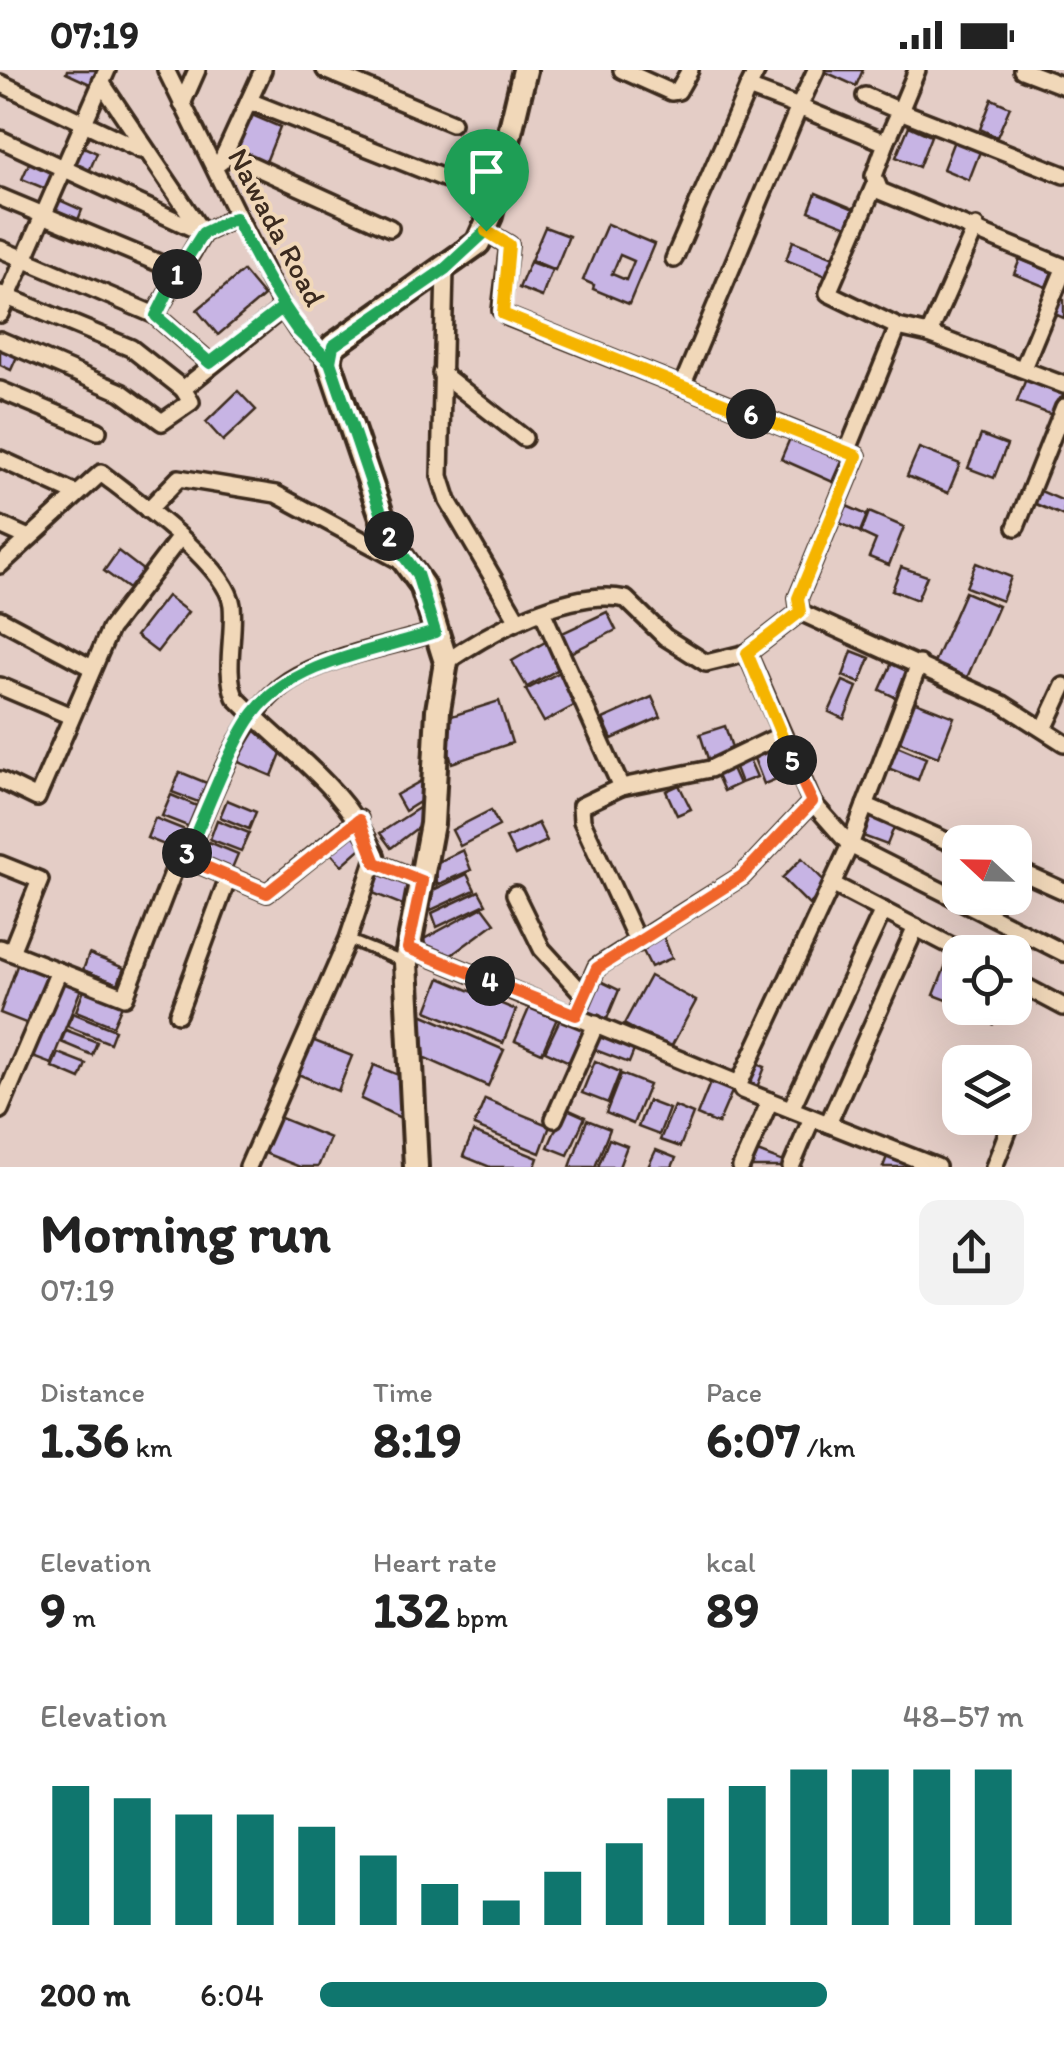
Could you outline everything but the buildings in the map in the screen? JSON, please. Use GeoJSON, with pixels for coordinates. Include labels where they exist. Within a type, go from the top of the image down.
{"type":"FeatureCollection","features":[{"type":"Feature","properties":{"kind":"street","name":"Nawada Road"},"geometry":{"type":"LineString","coordinates":[[166,70],[282,308],[298,331],[330,362],[384,523],[398,552],[413,568],[446,662]]}},
{"type":"Feature","properties":{"kind":"street"},"geometry":{"type":"LineString","coordinates":[[182,104],[198,70]]}},
{"type":"Feature","properties":{"kind":"street"},"geometry":{"type":"LineString","coordinates":[[215,177],[262,70]]}},
{"type":"Feature","properties":{"kind":"street"},"geometry":{"type":"LineString","coordinates":[[326,70],[452,123]]}},
{"type":"Feature","properties":{"kind":"street"},"geometry":{"type":"LineString","coordinates":[[330,362],[333,346],[445,269],[486,231],[526,70]]}},
{"type":"Feature","properties":{"kind":"street"},"geometry":{"type":"LineString","coordinates":[[622,70],[670,92],[678,91],[690,70]]}},
{"type":"Feature","properties":{"kind":"street"},"geometry":{"type":"LineString","coordinates":[[674,259],[757,70]]}},
{"type":"Feature","properties":{"kind":"street"},"geometry":{"type":"LineString","coordinates":[[682,386],[816,70]]}},
{"type":"Feature","properties":{"kind":"street"},"geometry":{"type":"LineString","coordinates":[[916,70],[886,144],[875,184],[828,293],[898,327],[929,334],[1064,384]]}},
{"type":"Feature","properties":{"kind":"street"},"geometry":{"type":"LineString","coordinates":[[1022,70],[1064,86]]}},
{"type":"Feature","properties":{"kind":"street"},"geometry":{"type":"LineString","coordinates":[[0,314],[4,296],[105,73]]}},
{"type":"Feature","properties":{"kind":"street"},"geometry":{"type":"LineString","coordinates":[[105,73],[144,152],[203,233]]}},
{"type":"Feature","properties":{"kind":"street"},"geometry":{"type":"LineString","coordinates":[[0,83],[144,152]]}},
{"type":"Feature","properties":{"kind":"street"},"geometry":{"type":"LineString","coordinates":[[748,88],[886,144]]}},
{"type":"Feature","properties":{"kind":"street"},"geometry":{"type":"LineString","coordinates":[[865,96],[1064,175]]}},
{"type":"Feature","properties":{"kind":"street"},"geometry":{"type":"LineString","coordinates":[[248,102],[494,198]]}},
{"type":"Feature","properties":{"kind":"street"},"geometry":{"type":"LineString","coordinates":[[0,139],[203,233]]}},
{"type":"Feature","properties":{"kind":"street"},"geometry":{"type":"LineString","coordinates":[[225,154],[390,228]]}},
{"type":"Feature","properties":{"kind":"street"},"geometry":{"type":"LineString","coordinates":[[875,184],[880,191],[976,227],[1064,268],[1023,368]]}},
{"type":"Feature","properties":{"kind":"street"},"geometry":{"type":"LineString","coordinates":[[0,197],[178,271]]}},
{"type":"Feature","properties":{"kind":"street"},"geometry":{"type":"LineString","coordinates":[[156,316],[178,271],[203,233],[235,218]]}},
{"type":"Feature","properties":{"kind":"street"},"geometry":{"type":"LineString","coordinates":[[929,334],[976,227]]}},
{"type":"Feature","properties":{"kind":"street"},"geometry":{"type":"LineString","coordinates":[[486,231],[509,245],[503,314],[857,456],[798,598],[800,612]]}},
{"type":"Feature","properties":{"kind":"street"},"geometry":{"type":"LineString","coordinates":[[0,249],[156,316],[210,363]]}},
{"type":"Feature","properties":{"kind":"street"},"geometry":{"type":"LineString","coordinates":[[445,269],[438,465],[444,489],[517,619]]}},
{"type":"Feature","properties":{"kind":"street"},"geometry":{"type":"LineString","coordinates":[[0,340],[121,392],[162,422],[191,402],[183,389],[132,348],[4,296]]}},
{"type":"Feature","properties":{"kind":"street"},"geometry":{"type":"LineString","coordinates":[[183,389],[210,363],[282,308]]}},
{"type":"Feature","properties":{"kind":"street"},"geometry":{"type":"LineString","coordinates":[[846,452],[898,327]]}},
{"type":"Feature","properties":{"kind":"street"},"geometry":{"type":"LineString","coordinates":[[441,373],[524,438]]}},
{"type":"Feature","properties":{"kind":"street"},"geometry":{"type":"LineString","coordinates":[[0,390],[98,431]]}},
{"type":"Feature","properties":{"kind":"street"},"geometry":{"type":"LineString","coordinates":[[1016,527],[1064,407]]}},
{"type":"Feature","properties":{"kind":"street"},"geometry":{"type":"LineString","coordinates":[[0,459],[77,494]]}},
{"type":"Feature","properties":{"kind":"street"},"geometry":{"type":"LineString","coordinates":[[0,565],[102,473],[180,536],[228,591],[231,683],[236,698],[313,765],[359,820],[376,863],[348,940],[248,1167]]}},
{"type":"Feature","properties":{"kind":"street"},"geometry":{"type":"LineString","coordinates":[[148,510],[182,478],[276,494],[413,568]]}},
{"type":"Feature","properties":{"kind":"street"},"geometry":{"type":"LineString","coordinates":[[0,525],[29,538]]}},
{"type":"Feature","properties":{"kind":"street"},"geometry":{"type":"LineString","coordinates":[[0,780],[36,798],[92,668],[122,611],[180,536]]}},
{"type":"Feature","properties":{"kind":"street"},"geometry":{"type":"LineString","coordinates":[[416,1167],[407,955],[432,824],[438,710],[446,662],[517,619],[619,597],[700,661],[716,664],[747,653],[800,612]]}},
{"type":"Feature","properties":{"kind":"street"},"geometry":{"type":"LineString","coordinates":[[542,611],[620,787]]}},
{"type":"Feature","properties":{"kind":"street"},"geometry":{"type":"LineString","coordinates":[[800,612],[919,664],[1064,743]]}},
{"type":"Feature","properties":{"kind":"street"},"geometry":{"type":"LineString","coordinates":[[0,619],[92,668]]}},
{"type":"Feature","properties":{"kind":"street"},"geometry":{"type":"LineString","coordinates":[[0,864],[40,880],[6,950],[124,997],[171,878],[185,858],[253,714],[280,688],[304,674],[435,632]]}},
{"type":"Feature","properties":{"kind":"street"},"geometry":{"type":"LineString","coordinates":[[747,653],[812,802],[850,845],[1064,953]]}},
{"type":"Feature","properties":{"kind":"street"},"geometry":{"type":"LineString","coordinates":[[739,1084],[850,845],[919,664]]}},
{"type":"Feature","properties":{"kind":"street"},"geometry":{"type":"LineString","coordinates":[[0,686],[72,716]]}},
{"type":"Feature","properties":{"kind":"street"},"geometry":{"type":"LineString","coordinates":[[1044,729],[1064,686]]}},
{"type":"Feature","properties":{"kind":"street"},"geometry":{"type":"LineString","coordinates":[[638,943],[580,814],[584,802],[620,787],[710,769],[781,735]]}},
{"type":"Feature","properties":{"kind":"street"},"geometry":{"type":"LineString","coordinates":[[576,1015],[597,968],[742,876],[812,802]]}},
{"type":"Feature","properties":{"kind":"street"},"geometry":{"type":"LineString","coordinates":[[865,804],[942,839]]}},
{"type":"Feature","properties":{"kind":"street"},"geometry":{"type":"LineString","coordinates":[[185,858],[272,892],[359,820]]}},
{"type":"Feature","properties":{"kind":"street"},"geometry":{"type":"LineString","coordinates":[[376,863],[422,881]]}},
{"type":"Feature","properties":{"kind":"street"},"geometry":{"type":"LineString","coordinates":[[1032,877],[1064,892]]}},
{"type":"Feature","properties":{"kind":"street"},"geometry":{"type":"LineString","coordinates":[[178,1014],[228,878]]}},
{"type":"Feature","properties":{"kind":"street"},"geometry":{"type":"LineString","coordinates":[[832,884],[942,941]]}},
{"type":"Feature","properties":{"kind":"street"},"geometry":{"type":"LineString","coordinates":[[516,894],[542,949],[584,995]]}},
{"type":"Feature","properties":{"kind":"street"},"geometry":{"type":"LineString","coordinates":[[792,1110],[883,910]]}},
{"type":"Feature","properties":{"kind":"street"},"geometry":{"type":"LineString","coordinates":[[791,1167],[820,1121],[916,927]]}},
{"type":"Feature","properties":{"kind":"street"},"geometry":{"type":"LineString","coordinates":[[407,955],[576,1015],[739,1084],[742,1090],[770,1102],[937,1167]]}},
{"type":"Feature","properties":{"kind":"street"},"geometry":{"type":"LineString","coordinates":[[0,1110],[59,971]]}},
{"type":"Feature","properties":{"kind":"street"},"geometry":{"type":"LineString","coordinates":[[1032,989],[1062,1002]]}},
{"type":"Feature","properties":{"kind":"street"},"geometry":{"type":"LineString","coordinates":[[554,1119],[596,1024]]}},
{"type":"Feature","properties":{"kind":"street"},"geometry":{"type":"LineString","coordinates":[[741,1167],[770,1102]]}},
{"type":"Feature","properties":{"kind":"street"},"geometry":{"type":"LineString","coordinates":[[994,1167],[1006,1135]]}},
{"type":"Feature","properties":{"kind":"lane"},"geometry":{"type":"LineString","coordinates":[[354,942],[407,955]]}},
{"type":"Feature","properties":{"kind":"route"},"geometry":{"type":"LineString","coordinates":[[486,231],[478,243],[445,269],[333,346],[330,362],[298,331],[282,308],[235,218],[203,233],[178,271],[156,316],[210,363],[282,308],[298,331],[330,362],[384,523],[398,552],[417,574],[435,632],[304,674],[280,688],[253,714],[185,858],[261,892],[272,892],[359,820],[376,863],[422,881],[408,948],[576,1015],[597,968],[656,934],[755,866],[812,802],[747,653],[800,612],[798,598],[857,456],[503,314],[509,245],[486,231]]}}]}
